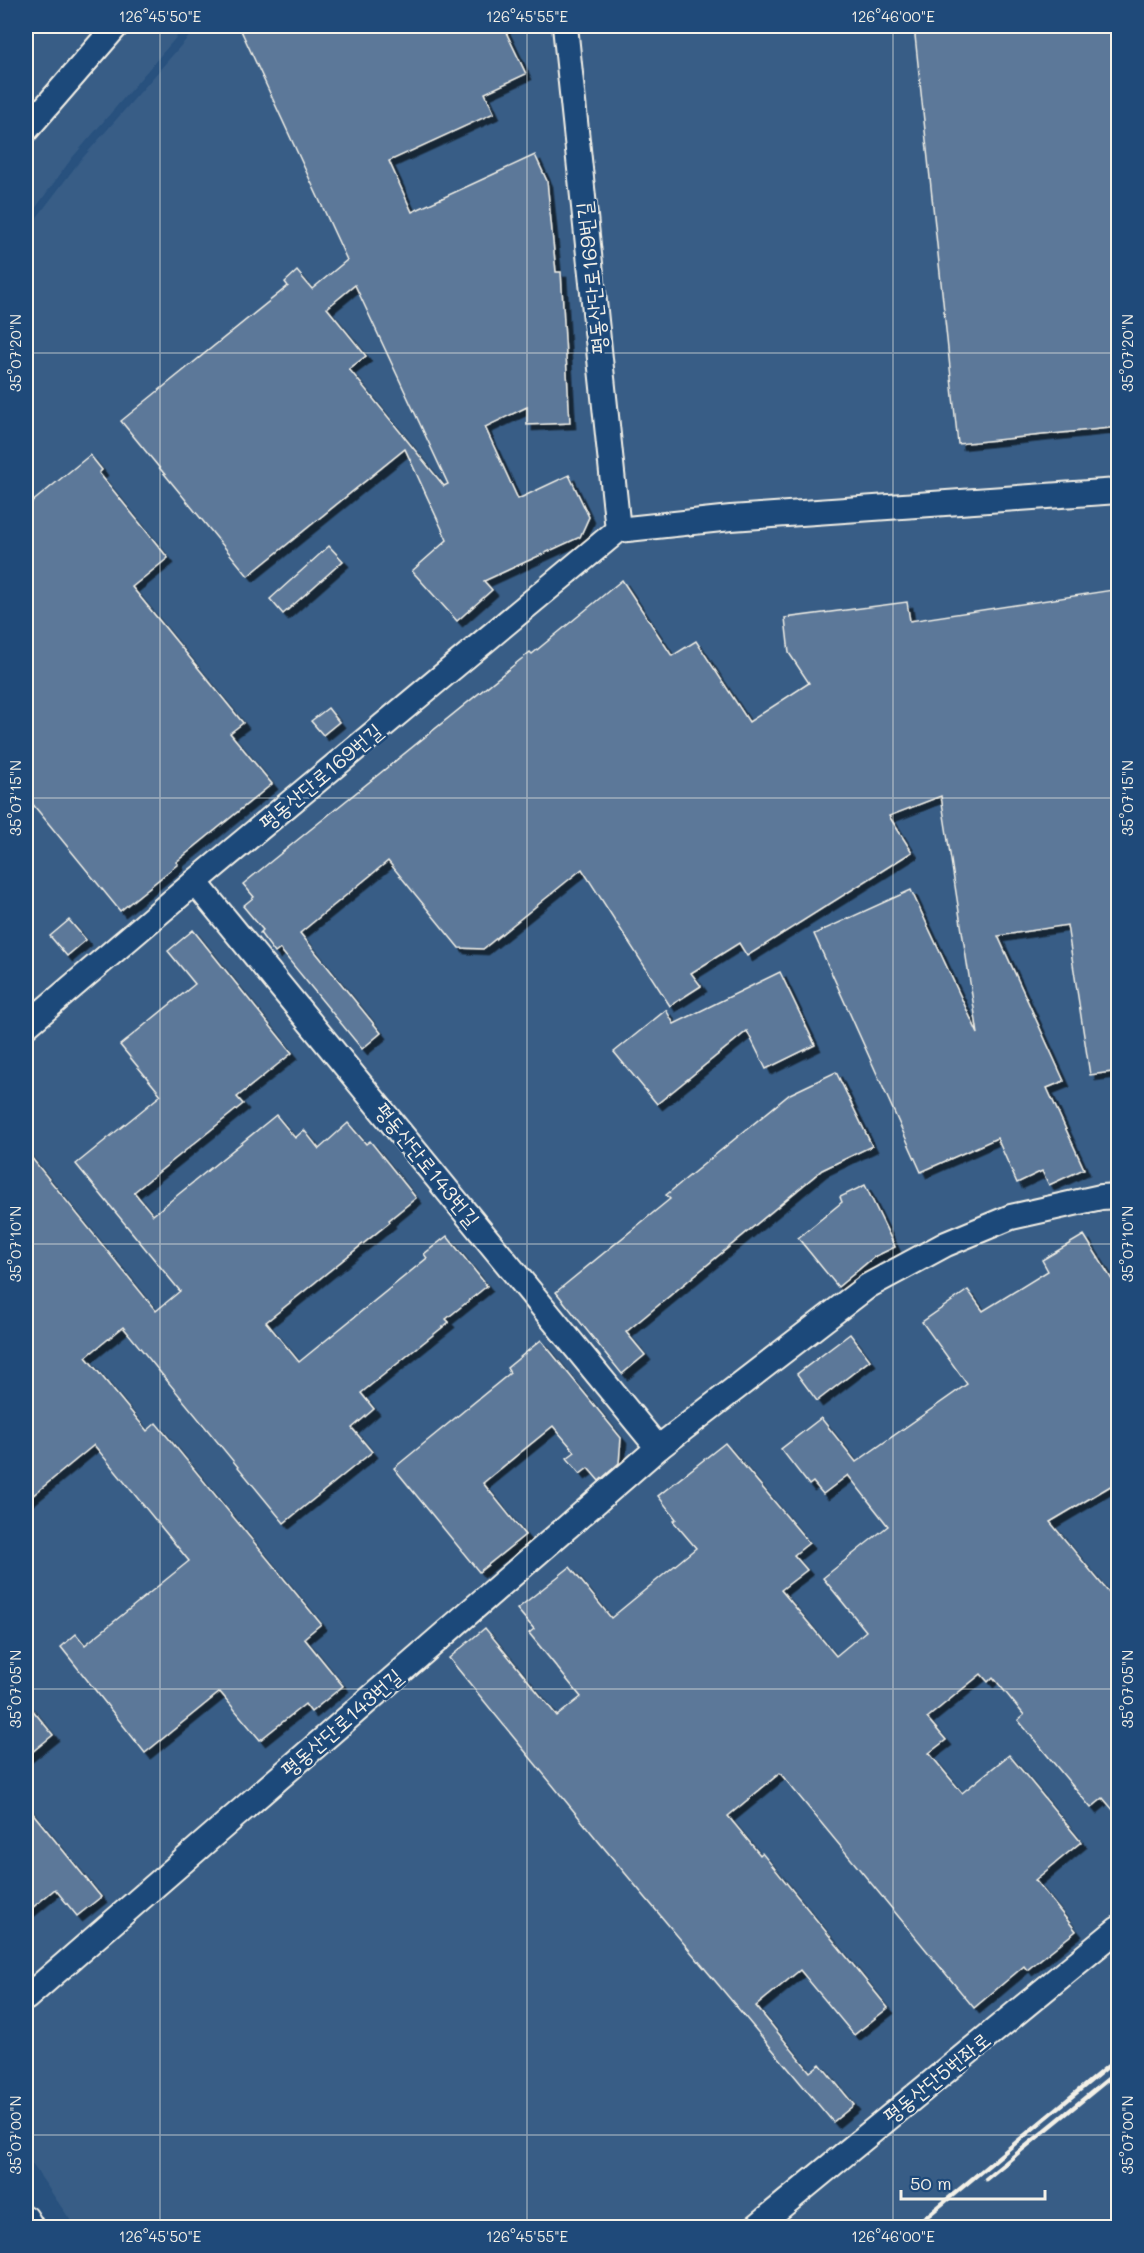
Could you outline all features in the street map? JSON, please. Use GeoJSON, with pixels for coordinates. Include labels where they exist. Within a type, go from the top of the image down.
{"type":"FeatureCollection","features":[{"type":"Feature","properties":{"kind":"street"},"geometry":{"type":"LineString","coordinates":[[26,130],[116,26]]}},
{"type":"Feature","properties":{"kind":"street","name":"평동산단로169번길"},"geometry":{"type":"LineString","coordinates":[[26,1026],[195,882],[618,530],[566,26]]}},
{"type":"Feature","properties":{"kind":"street"},"geometry":{"type":"LineString","coordinates":[[618,530],[731,519],[1119,490]]}},
{"type":"Feature","properties":{"kind":"street","name":"평동산단로143번길"},"geometry":{"type":"LineString","coordinates":[[195,882],[658,1448]]}},
{"type":"Feature","properties":{"kind":"street","name":"평동산단로143번길"},"geometry":{"type":"LineString","coordinates":[[26,1998],[658,1448],[868,1286],[946,1244],[1011,1217],[1101,1197],[1119,1196]]}},
{"type":"Feature","properties":{"kind":"street","name":"평동산단5번좌로"},"geometry":{"type":"LineString","coordinates":[[755,2228],[1119,1929]]}},
{"type":"Feature","properties":{"kind":"street"},"geometry":{"type":"LineString","coordinates":[[26,2218],[32,2228]]}},
{"type":"Feature","properties":{"kind":"shaded area"},"geometry":{"type":"Polygon","coordinates":[[[26,26],[186,26],[72,158],[26,221],[26,26]]]}},
{"type":"Feature","properties":{"kind":"shaded area"},"geometry":{"type":"Polygon","coordinates":[[[198,26],[1118,26],[1118,2227],[75,2227],[26,2155],[26,236],[38,216],[79,162],[198,26]]]}},
{"type":"Feature","properties":{"kind":"building"},"geometry":{"type":"Polygon","coordinates":[[[239,26],[503,26],[526,74],[485,93],[494,113],[389,161],[412,212],[535,155],[547,181],[556,272],[561,272],[570,423],[527,425],[527,407],[485,427],[518,499],[569,475],[589,517],[580,537],[484,581],[492,590],[457,621],[412,571],[447,540],[405,449],[248,576],[121,421],[288,286],[285,282],[297,271],[312,289],[347,260],[239,26]],[[355,285],[327,308],[366,356],[349,369],[444,486],[448,484],[355,285]]]}},
{"type":"Feature","properties":{"kind":"building"},"geometry":{"type":"Polygon","coordinates":[[[914,26],[1119,26],[1119,427],[958,444],[914,26]]]}},
{"type":"Feature","properties":{"kind":"building"},"geometry":{"type":"Polygon","coordinates":[[[90,455],[102,470],[99,473],[168,558],[132,587],[243,723],[230,733],[272,784],[120,911],[26,796],[26,507],[90,455]]]}},
{"type":"Feature","properties":{"kind":"building"},"geometry":{"type":"Polygon","coordinates":[[[329,546],[343,561],[283,614],[270,599],[329,546]]]}},
{"type":"Feature","properties":{"kind":"building"},"geometry":{"type":"Polygon","coordinates":[[[622,580],[672,656],[696,641],[749,722],[809,683],[789,653],[785,618],[907,602],[910,621],[1119,589],[1119,1071],[1090,1075],[1067,925],[998,936],[1064,1081],[1047,1088],[1084,1169],[1049,1185],[1042,1171],[1017,1183],[997,1138],[921,1172],[814,934],[911,890],[978,1034],[941,796],[889,816],[912,852],[747,956],[739,943],[691,973],[701,986],[670,1006],[582,869],[483,949],[459,948],[388,861],[300,933],[381,1033],[362,1049],[280,949],[275,953],[260,933],[263,930],[243,906],[254,897],[243,884],[622,580]]]}},
{"type":"Feature","properties":{"kind":"building"},"geometry":{"type":"Polygon","coordinates":[[[328,708],[339,722],[323,735],[311,721],[328,708]]]}},
{"type":"Feature","properties":{"kind":"building"},"geometry":{"type":"Polygon","coordinates":[[[69,920],[86,940],[67,956],[50,936],[69,920]]]}},
{"type":"Feature","properties":{"kind":"building"},"geometry":{"type":"Polygon","coordinates":[[[193,930],[292,1053],[237,1097],[243,1104],[134,1192],[153,1215],[276,1115],[295,1138],[304,1130],[319,1149],[348,1123],[366,1144],[370,1141],[416,1198],[389,1220],[390,1222],[266,1322],[299,1362],[427,1258],[424,1254],[447,1236],[487,1286],[446,1319],[449,1322],[361,1393],[374,1409],[352,1428],[372,1452],[284,1523],[123,1327],[86,1357],[147,1431],[156,1423],[321,1624],[304,1638],[343,1686],[311,1712],[305,1704],[260,1740],[220,1692],[145,1753],[61,1647],[76,1634],[85,1645],[189,1561],[94,1445],[26,1501],[26,1151],[156,1311],[180,1291],[76,1164],[161,1095],[120,1045],[195,984],[168,951],[193,930]]]}},
{"type":"Feature","properties":{"kind":"building"},"geometry":{"type":"Polygon","coordinates":[[[780,972],[815,1045],[766,1069],[747,1031],[657,1104],[614,1052],[666,1010],[674,1024],[780,972]]]}},
{"type":"Feature","properties":{"kind":"building"},"geometry":{"type":"Polygon","coordinates":[[[836,1072],[872,1146],[822,1170],[626,1332],[645,1355],[622,1374],[556,1292],[670,1199],[666,1195],[790,1094],[836,1072]]]}},
{"type":"Feature","properties":{"kind":"building"},"geometry":{"type":"Polygon","coordinates":[[[865,1185],[895,1247],[874,1257],[838,1287],[798,1238],[842,1202],[840,1197],[865,1185]]]}},
{"type":"Feature","properties":{"kind":"building"},"geometry":{"type":"Polygon","coordinates":[[[1084,1235],[1119,1291],[1119,1481],[1050,1522],[1119,1605],[1119,1817],[1103,1798],[1091,1808],[1018,1720],[1024,1715],[993,1677],[988,1682],[981,1674],[927,1718],[946,1740],[929,1753],[962,1793],[1009,1755],[1081,1842],[1035,1880],[1076,1931],[1027,1970],[1024,1966],[974,2008],[780,1773],[728,1816],[760,1855],[762,1853],[888,2008],[854,2035],[800,1970],[756,2006],[810,2072],[820,2064],[854,2105],[833,2122],[449,1658],[485,1628],[557,1716],[581,1697],[529,1633],[534,1629],[517,1609],[570,1567],[611,1618],[696,1548],[673,1521],[676,1519],[658,1496],[725,1443],[809,1543],[794,1555],[807,1570],[781,1590],[836,1656],[866,1631],[823,1578],[888,1526],[848,1475],[823,1494],[813,1482],[809,1485],[781,1449],[821,1418],[856,1462],[967,1384],[922,1322],[968,1290],[983,1311],[1048,1271],[1042,1260],[1084,1235]]]}},
{"type":"Feature","properties":{"kind":"building"},"geometry":{"type":"Polygon","coordinates":[[[850,1334],[870,1360],[817,1401],[797,1374],[850,1334]]]}},
{"type":"Feature","properties":{"kind":"building"},"geometry":{"type":"Polygon","coordinates":[[[541,1340],[621,1438],[619,1463],[599,1481],[588,1468],[580,1474],[567,1458],[575,1452],[553,1426],[483,1483],[525,1535],[479,1572],[394,1468],[510,1373],[507,1368],[541,1340]]]}},
{"type":"Feature","properties":{"kind":"building"},"geometry":{"type":"Polygon","coordinates":[[[26,1702],[53,1735],[26,1757],[26,1702]]]}},
{"type":"Feature","properties":{"kind":"building"},"geometry":{"type":"Polygon","coordinates":[[[26,1805],[101,1897],[77,1916],[55,1889],[26,1913],[26,1805]]]}},
{"type":"Feature","properties":{"kind":"railway"},"geometry":{"type":"LineString","coordinates":[[913,2228],[1118,2058]]}},
{"type":"Feature","properties":{"kind":"railway"},"geometry":{"type":"LineString","coordinates":[[986,2179],[1118,2071]]}}]}
